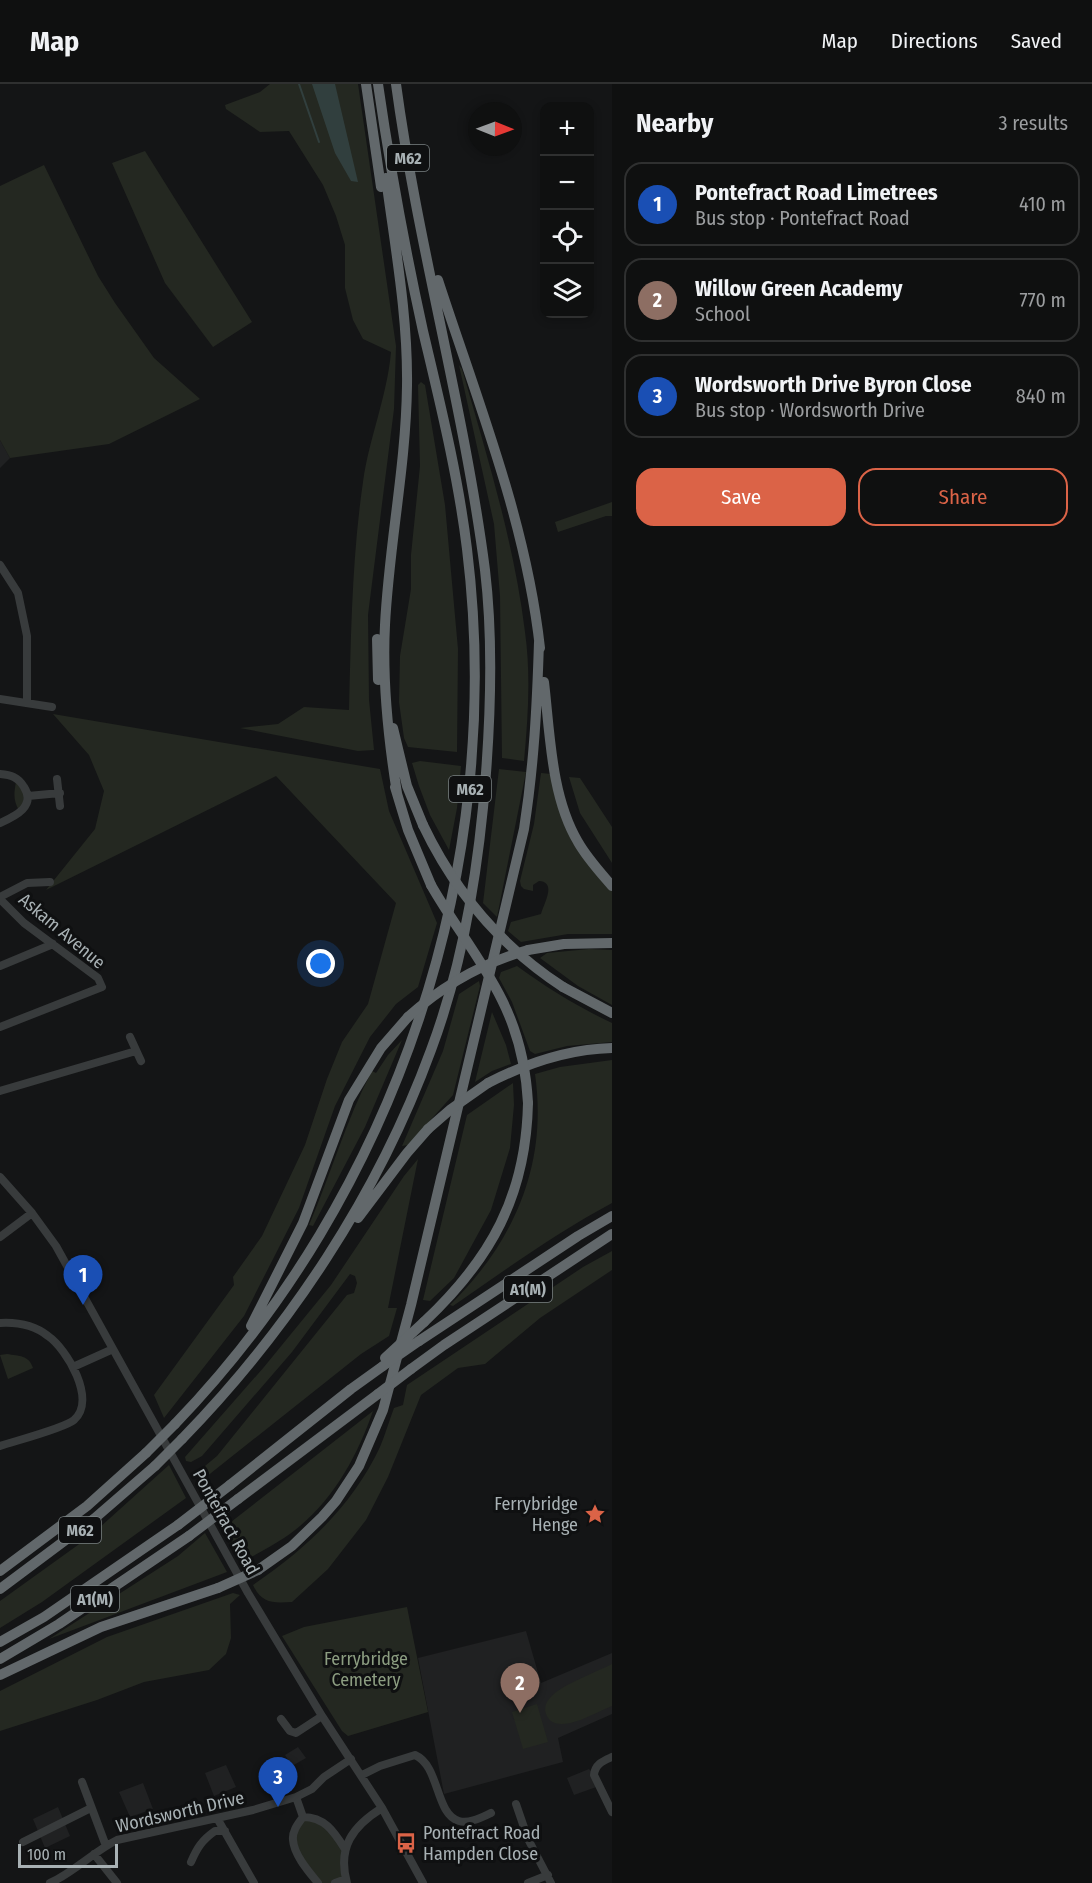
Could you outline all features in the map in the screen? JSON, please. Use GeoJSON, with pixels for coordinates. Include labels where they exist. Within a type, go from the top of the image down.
{"type":"FeatureCollection","features":[{"type":"Feature","properties":{"kind":"highway"},"geometry":{"type":"LineString","coordinates":[[366,84],[386,218],[399,276]]}},
{"type":"Feature","properties":{"kind":"highway"},"geometry":{"type":"LineString","coordinates":[[376,84],[407,361],[406,406],[385,612],[384,663],[387,729],[396,793]]}},
{"type":"Feature","properties":{"kind":"highway","name":"M62"},"geometry":{"type":"LineString","coordinates":[[0,1571],[87,1506],[146,1453],[224,1370],[271,1309],[316,1241],[351,1181],[388,1101],[416,1032],[441,947],[458,868],[470,786],[475,682],[474,626],[467,546],[452,458],[399,214],[376,84]]}},
{"type":"Feature","properties":{"kind":"highway","name":"M62"},"geometry":{"type":"LineString","coordinates":[[0,1589],[95,1518],[155,1466],[218,1401],[261,1350],[314,1275],[363,1199],[413,1097],[432,1048],[463,940],[476,867],[485,792],[490,716],[490,651],[485,574],[469,464],[422,231],[396,84]]}},
{"type":"Feature","properties":{"kind":"highway"},"geometry":{"type":"LineString","coordinates":[[422,231],[514,512],[530,576],[554,771],[565,813],[577,841],[612,885]]}},
{"type":"Feature","properties":{"kind":"highway"},"geometry":{"type":"LineString","coordinates":[[384,1362],[447,1300],[475,1266],[501,1224],[512,1201],[523,1161],[528,1128],[528,1103],[522,1056],[508,1012],[490,978],[431,885],[408,830],[387,759],[382,728],[377,645],[381,593],[402,451]]}},
{"type":"Feature","properties":{"kind":"highway"},"geometry":{"type":"LineString","coordinates":[[0,1675],[100,1627],[218,1588],[258,1570],[300,1539],[336,1501],[359,1466],[383,1410],[411,1305],[524,829],[537,733],[539,642]]}},
{"type":"Feature","properties":{"kind":"highway"},"geometry":{"type":"LineString","coordinates":[[384,663],[398,753],[407,786],[423,825],[448,873],[481,916],[519,955],[563,987],[612,1013]]}},
{"type":"Feature","properties":{"kind":"highway"},"geometry":{"type":"LineString","coordinates":[[224,1370],[258,1314],[303,1223],[341,1119],[358,1082],[381,1048],[408,1017],[434,995],[464,976],[495,961],[528,950],[564,944],[612,943]]}},
{"type":"Feature","properties":{"kind":"highway"},"geometry":{"type":"LineString","coordinates":[[314,1275],[407,1153],[428,1129],[463,1100],[512,1070],[539,1060],[574,1052],[612,1048]]}},
{"type":"Feature","properties":{"kind":"highway","name":"A1(M)"},"geometry":{"type":"LineString","coordinates":[[0,1642],[44,1617],[178,1525],[384,1362],[568,1242],[612,1216]]}},
{"type":"Feature","properties":{"kind":"highway","name":"A1(M)"},"geometry":{"type":"LineString","coordinates":[[0,1659],[59,1624],[189,1536],[411,1369],[483,1318],[612,1234]]}},
{"type":"Feature","properties":{"kind":"street"},"geometry":{"type":"LineString","coordinates":[[0,565],[18,592],[27,636],[27,703]]}},
{"type":"Feature","properties":{"kind":"street"},"geometry":{"type":"LineString","coordinates":[[0,699],[52,707]]}},
{"type":"Feature","properties":{"kind":"street"},"geometry":{"type":"LineString","coordinates":[[0,774],[16,778],[28,796],[28,802],[19,814],[0,823]]}},
{"type":"Feature","properties":{"kind":"street"},"geometry":{"type":"LineString","coordinates":[[57,779],[60,806]]}},
{"type":"Feature","properties":{"kind":"street"},"geometry":{"type":"LineString","coordinates":[[28,796],[60,793]]}},
{"type":"Feature","properties":{"kind":"street"},"geometry":{"type":"LineString","coordinates":[[0,898],[27,883],[50,882]]}},
{"type":"Feature","properties":{"kind":"street","name":"Askam Avenue"},"geometry":{"type":"LineString","coordinates":[[0,898],[24,923],[98,978],[102,987],[0,1027]]}},
{"type":"Feature","properties":{"kind":"street"},"geometry":{"type":"LineString","coordinates":[[0,966],[53,944]]}},
{"type":"Feature","properties":{"kind":"street"},"geometry":{"type":"LineString","coordinates":[[130,1037],[141,1061]]}},
{"type":"Feature","properties":{"kind":"street"},"geometry":{"type":"LineString","coordinates":[[0,1091],[136,1051]]}},
{"type":"Feature","properties":{"kind":"street","name":"Pontefract Road"},"geometry":{"type":"LineString","coordinates":[[0,1177],[32,1213],[56,1246],[248,1593],[322,1716],[382,1808],[423,1883]]}},
{"type":"Feature","properties":{"kind":"street"},"geometry":{"type":"LineString","coordinates":[[0,1237],[32,1213]]}},
{"type":"Feature","properties":{"kind":"street"},"geometry":{"type":"LineString","coordinates":[[0,1323],[21,1324],[42,1331],[61,1347],[73,1367],[83,1399],[83,1406],[74,1420],[0,1446]]}},
{"type":"Feature","properties":{"kind":"street"},"geometry":{"type":"LineString","coordinates":[[73,1367],[113,1349]]}},
{"type":"Feature","properties":{"kind":"street"},"geometry":{"type":"LineString","coordinates":[[281,1719],[290,1731],[296,1733],[322,1716]]}},
{"type":"Feature","properties":{"kind":"street"},"geometry":{"type":"LineString","coordinates":[[362,1775],[380,1766],[415,1755],[422,1758],[428,1766],[449,1815],[459,1822],[470,1821],[491,1813]]}},
{"type":"Feature","properties":{"kind":"street"},"geometry":{"type":"LineString","coordinates":[[612,1757],[594,1769],[594,1775],[612,1812]]}},
{"type":"Feature","properties":{"kind":"street","name":"Wordsworth Drive"},"geometry":{"type":"LineString","coordinates":[[50,1883],[72,1872],[94,1854],[117,1840],[217,1818],[296,1797],[312,1789],[351,1760]]}},
{"type":"Feature","properties":{"kind":"street"},"geometry":{"type":"LineString","coordinates":[[82,1782],[106,1846]]}},
{"type":"Feature","properties":{"kind":"street"},"geometry":{"type":"LineString","coordinates":[[296,1797],[303,1817]]}},
{"type":"Feature","properties":{"kind":"street"},"geometry":{"type":"LineString","coordinates":[[516,1804],[528,1839],[550,1879],[528,1883]]}},
{"type":"Feature","properties":{"kind":"street"},"geometry":{"type":"LineString","coordinates":[[23,1842],[91,1808]]}},
{"type":"Feature","properties":{"kind":"street"},"geometry":{"type":"LineString","coordinates":[[335,1883],[347,1881],[345,1849],[353,1832],[364,1820],[382,1808]]}},
{"type":"Feature","properties":{"kind":"street"},"geometry":{"type":"LineString","coordinates":[[303,1817],[321,1820],[333,1831],[345,1849]]}},
{"type":"Feature","properties":{"kind":"street"},"geometry":{"type":"LineString","coordinates":[[303,1817],[296,1828],[293,1840],[299,1856],[318,1883]]}},
{"type":"Feature","properties":{"kind":"street"},"geometry":{"type":"LineString","coordinates":[[217,1818],[251,1882]]}},
{"type":"Feature","properties":{"kind":"street"},"geometry":{"type":"LineString","coordinates":[[191,1862],[204,1839],[215,1831],[225,1832]]}},
{"type":"Feature","properties":{"kind":"street"},"geometry":{"type":"LineString","coordinates":[[94,1854],[117,1883]]}},
{"type":"Feature","properties":{"kind":"shaded area"},"geometry":{"type":"Polygon","coordinates":[[[312,84],[335,84],[358,182],[351,181],[335,153],[312,84]]]}},
{"type":"Feature","properties":{"kind":"shaded area"},"geometry":{"type":"Polygon","coordinates":[[[0,440],[10,458],[0,468],[0,440]]]}},
{"type":"Feature","properties":{"kind":"shaded area"},"geometry":{"type":"Polygon","coordinates":[[[526,1631],[541,1683],[612,1653],[612,1714],[558,1738],[563,1762],[444,1794],[418,1658],[526,1631]]]}},
{"type":"Feature","properties":{"kind":"shaded area"},"geometry":{"type":"Polygon","coordinates":[[[298,1747],[306,1758],[292,1766],[285,1755],[298,1747]]]}},
{"type":"Feature","properties":{"kind":"shaded area"},"geometry":{"type":"Polygon","coordinates":[[[226,1765],[236,1787],[214,1796],[205,1773],[226,1765]]]}},
{"type":"Feature","properties":{"kind":"shaded area"},"geometry":{"type":"Polygon","coordinates":[[[589,1769],[599,1786],[574,1795],[567,1778],[589,1769]]]}},
{"type":"Feature","properties":{"kind":"shaded area"},"geometry":{"type":"Polygon","coordinates":[[[143,1783],[153,1809],[130,1817],[119,1792],[143,1783]]]}},
{"type":"Feature","properties":{"kind":"shaded area"},"geometry":{"type":"Polygon","coordinates":[[[58,1807],[70,1836],[45,1848],[33,1819],[58,1807]]]}},
{"type":"Feature","properties":{"kind":"green space"},"geometry":{"type":"Polygon","coordinates":[[[270,84],[358,84],[396,346],[394,409],[368,615],[369,700],[374,750],[358,751],[240,728],[278,724],[304,707],[349,710],[359,510],[366,466],[386,385],[391,352],[363,339],[353,320],[345,288],[345,245],[336,216],[323,185],[289,131],[260,132],[226,109],[225,105],[260,92],[270,84]]]}},
{"type":"Feature","properties":{"kind":"green space"},"geometry":{"type":"Polygon","coordinates":[[[145,151],[252,322],[213,347],[165,283],[112,163],[145,151]]]}},
{"type":"Feature","properties":{"kind":"green space"},"geometry":{"type":"Polygon","coordinates":[[[44,165],[98,276],[115,303],[154,358],[200,399],[109,444],[10,458],[0,440],[0,186],[44,165]]]}},
{"type":"Feature","properties":{"kind":"green space"},"geometry":{"type":"Polygon","coordinates":[[[459,365],[499,499],[520,598],[527,648],[528,680],[524,761],[502,758],[500,596],[494,524],[459,365]]]}},
{"type":"Feature","properties":{"kind":"green space"},"geometry":{"type":"Polygon","coordinates":[[[421,382],[425,385],[445,505],[458,649],[457,752],[408,747],[404,738],[399,702],[400,656],[411,589],[411,555],[420,466],[418,385],[421,382]]]}},
{"type":"Feature","properties":{"kind":"green space"},"geometry":{"type":"Polygon","coordinates":[[[612,502],[612,516],[558,532],[555,522],[612,502]]]}},
{"type":"Feature","properties":{"kind":"green space"},"geometry":{"type":"Polygon","coordinates":[[[53,714],[380,769],[389,811],[437,923],[418,987],[396,1004],[370,1037],[335,1106],[299,1208],[244,1316],[164,1418],[154,1395],[234,1285],[233,1277],[262,1236],[305,1145],[342,1042],[368,1004],[396,903],[276,776],[46,890],[95,829],[104,791],[89,755],[53,714]]]}},
{"type":"Feature","properties":{"kind":"green space"},"geometry":{"type":"Polygon","coordinates":[[[420,761],[461,766],[457,808],[449,850],[430,815],[419,786],[412,763],[420,761]]]}},
{"type":"Feature","properties":{"kind":"green space"},"geometry":{"type":"Polygon","coordinates":[[[499,769],[526,772],[497,917],[483,903],[499,769]]]}},
{"type":"Feature","properties":{"kind":"green space"},"geometry":{"type":"Polygon","coordinates":[[[541,773],[551,774],[561,811],[612,889],[612,934],[568,934],[521,942],[508,931],[511,922],[541,914],[548,894],[547,885],[544,882],[539,881],[533,885],[533,891],[524,889],[520,881],[534,824],[541,773]]]}},
{"type":"Feature","properties":{"kind":"green space"},"geometry":{"type":"Polygon","coordinates":[[[569,777],[580,778],[612,827],[612,863],[580,813],[569,777]]]}},
{"type":"Feature","properties":{"kind":"green space"},"geometry":{"type":"Polygon","coordinates":[[[16,782],[22,788],[24,796],[19,810],[14,796],[16,782]]]}},
{"type":"Feature","properties":{"kind":"green space"},"geometry":{"type":"Polygon","coordinates":[[[589,949],[612,950],[612,1005],[578,986],[540,958],[547,953],[589,949]]]}},
{"type":"Feature","properties":{"kind":"green space"},"geometry":{"type":"Polygon","coordinates":[[[517,966],[563,997],[612,1023],[612,1042],[567,1046],[535,1054],[530,1051],[512,1002],[499,978],[501,972],[517,966]]]}},
{"type":"Feature","properties":{"kind":"green space"},"geometry":{"type":"Polygon","coordinates":[[[479,981],[480,986],[453,1095],[408,1145],[402,1146],[443,1051],[459,994],[479,981]]]}},
{"type":"Feature","properties":{"kind":"green space"},"geometry":{"type":"Polygon","coordinates":[[[492,1012],[506,1045],[511,1064],[492,1071],[475,1082],[492,1012]]]}},
{"type":"Feature","properties":{"kind":"green space"},"geometry":{"type":"Polygon","coordinates":[[[402,1040],[365,1127],[313,1226],[309,1225],[354,1109],[372,1071],[376,1073],[402,1040]]]}},
{"type":"Feature","properties":{"kind":"green space"},"geometry":{"type":"Polygon","coordinates":[[[612,1060],[612,1203],[551,1239],[453,1306],[450,1305],[473,1281],[492,1255],[521,1200],[531,1170],[536,1140],[538,1107],[535,1074],[560,1067],[612,1060]]]}},
{"type":"Feature","properties":{"kind":"green space"},"geometry":{"type":"Polygon","coordinates":[[[513,1083],[514,1105],[510,1148],[491,1210],[454,1278],[430,1301],[423,1300],[467,1115],[513,1083]]]}},
{"type":"Feature","properties":{"kind":"green space"},"geometry":{"type":"Polygon","coordinates":[[[418,1159],[388,1308],[397,1308],[389,1336],[361,1354],[206,1477],[203,1475],[205,1466],[217,1456],[347,1295],[354,1293],[357,1283],[355,1276],[350,1274],[292,1352],[202,1456],[191,1462],[186,1461],[185,1457],[264,1367],[331,1285],[404,1176],[418,1159]]]}},
{"type":"Feature","properties":{"kind":"green space"},"geometry":{"type":"Polygon","coordinates":[[[612,1251],[612,1270],[540,1318],[485,1364],[458,1368],[421,1395],[388,1477],[366,1520],[328,1569],[292,1602],[274,1602],[260,1596],[253,1585],[310,1541],[342,1507],[356,1488],[380,1447],[394,1408],[403,1405],[407,1385],[583,1267],[612,1251]]]}},
{"type":"Feature","properties":{"kind":"green space"},"geometry":{"type":"Polygon","coordinates":[[[0,1355],[26,1358],[33,1368],[8,1379],[0,1355]]]}},
{"type":"Feature","properties":{"kind":"green space"},"geometry":{"type":"Polygon","coordinates":[[[373,1411],[349,1465],[327,1498],[300,1526],[284,1538],[240,1563],[222,1529],[373,1411]]]}},
{"type":"Feature","properties":{"kind":"green space"},"geometry":{"type":"Polygon","coordinates":[[[169,1465],[186,1498],[42,1602],[0,1628],[0,1601],[89,1537],[169,1465]]]}},
{"type":"Feature","properties":{"kind":"green space"},"geometry":{"type":"Polygon","coordinates":[[[205,1533],[227,1572],[49,1639],[178,1556],[205,1533]]]}},
{"type":"Feature","properties":{"kind":"green space"},"geometry":{"type":"Polygon","coordinates":[[[233,1593],[240,1595],[230,1604],[231,1638],[226,1654],[209,1670],[144,1682],[97,1700],[0,1731],[0,1691],[107,1637],[233,1593]]]}},
{"type":"Feature","properties":{"kind":"green space","name":"Ferrybridge Cemetery"},"geometry":{"type":"Polygon","coordinates":[[[407,1607],[428,1712],[348,1736],[342,1731],[282,1636],[304,1627],[407,1607]]]}},
{"type":"Feature","properties":{"kind":"green space"},"geometry":{"type":"Polygon","coordinates":[[[612,1664],[612,1706],[567,1724],[551,1721],[545,1708],[552,1696],[566,1686],[612,1664]]]}},
{"type":"Feature","properties":{"kind":"green space"},"geometry":{"type":"Polygon","coordinates":[[[537,1704],[548,1742],[523,1749],[512,1712],[537,1704]]]}},
{"type":"Feature","properties":{"kind":"green space"},"geometry":{"type":"Polygon","coordinates":[[[303,1817],[321,1820],[345,1849],[346,1879],[335,1883],[318,1883],[314,1878],[293,1840],[303,1817]]]}},
{"type":"Feature","properties":{"kind":"waterway"},"geometry":{"type":"LineString","coordinates":[[299,84],[319,142]]}},
{"type":"Feature","properties":{"kind":"place","name":"Pontefract Road Limetrees"},"geometry":{"type":"Point","coordinates":[83,1305]}},
{"type":"Feature","properties":{"kind":"place","name":"Ferrybridge Henge"},"geometry":{"type":"Point","coordinates":[595,1514]}},
{"type":"Feature","properties":{"kind":"place","name":"Willow Green Academy"},"geometry":{"type":"Point","coordinates":[520,1713]}},
{"type":"Feature","properties":{"kind":"place","name":"Wordsworth Drive Byron Close"},"geometry":{"type":"Point","coordinates":[278,1807]}},
{"type":"Feature","properties":{"kind":"place","name":"Pontefract Road Hampden Close"},"geometry":{"type":"Point","coordinates":[406,1843]}}]}
